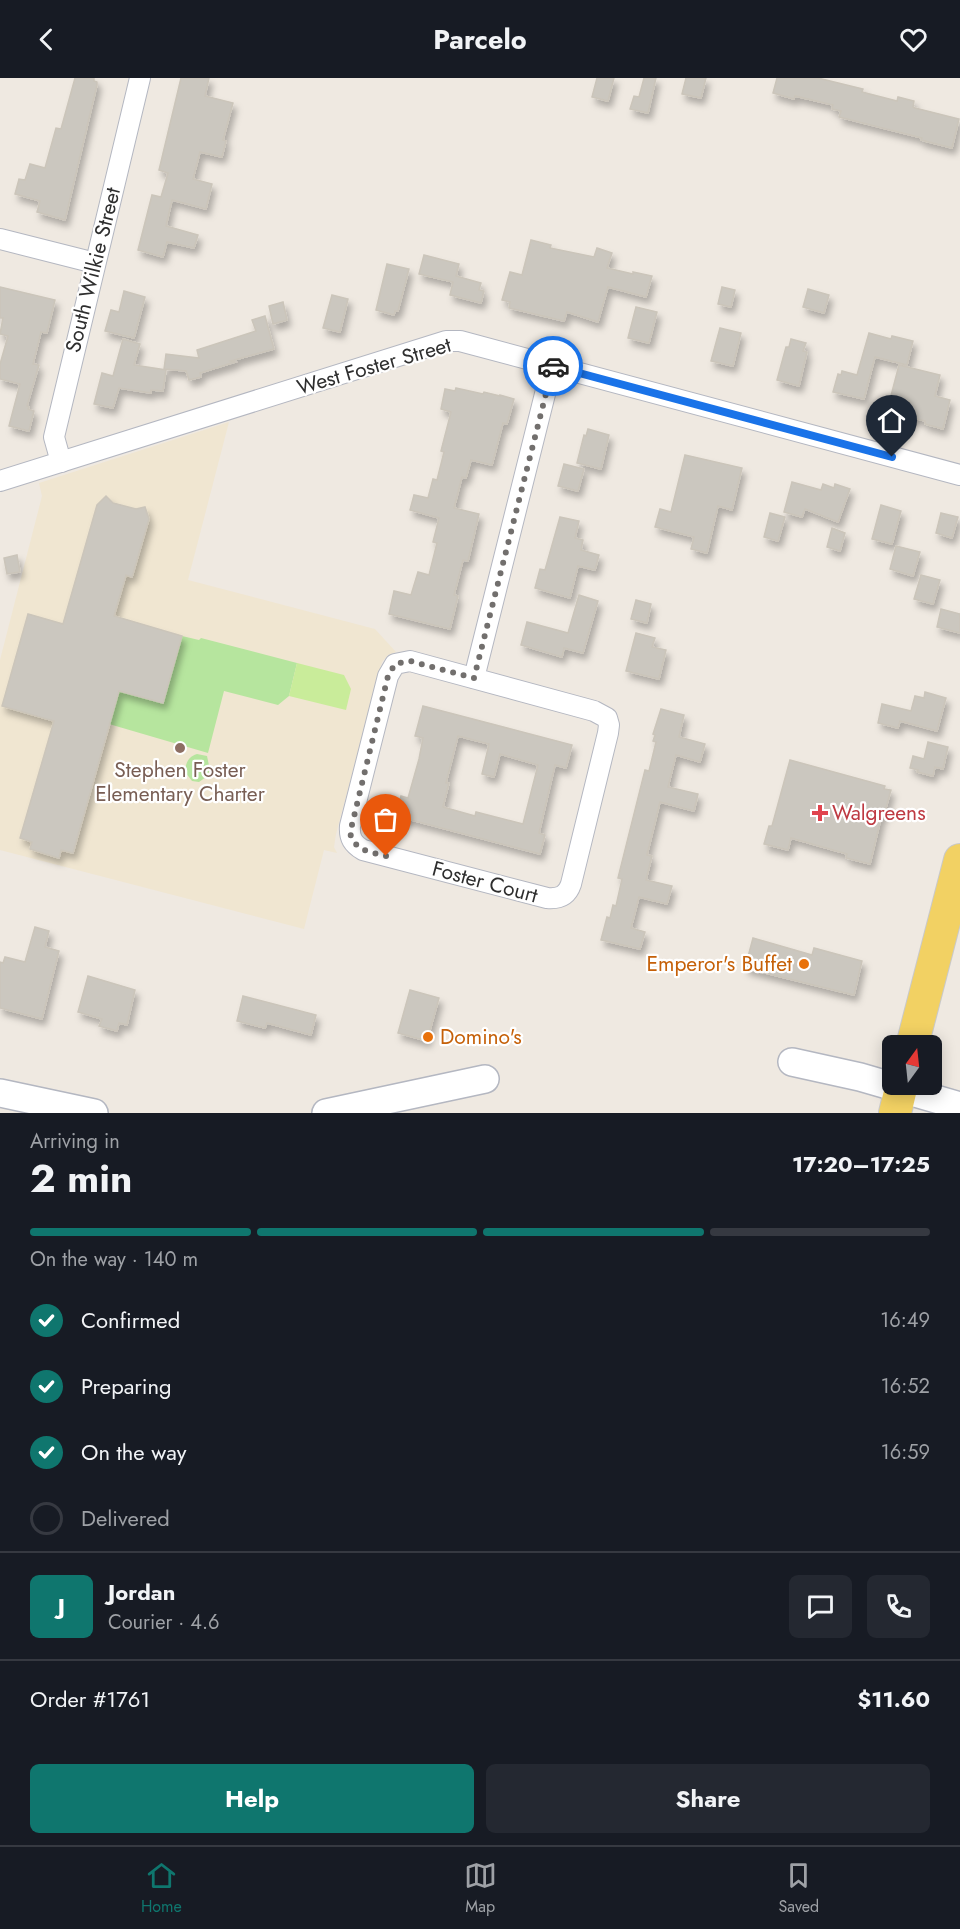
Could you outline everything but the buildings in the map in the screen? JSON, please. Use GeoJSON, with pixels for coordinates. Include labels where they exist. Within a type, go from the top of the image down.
{"type":"FeatureCollection","features":[{"type":"Feature","properties":{"kind":"main road"},"geometry":{"type":"LineString","coordinates":[[915,1035],[960,860]]}},
{"type":"Feature","properties":{"kind":"main road"},"geometry":{"type":"LineString","coordinates":[[792,1062],[860,1077],[899,1096],[960,1106]]}},
{"type":"Feature","properties":{"kind":"main road"},"geometry":{"type":"LineString","coordinates":[[326,1113],[485,1079]]}},
{"type":"Feature","properties":{"kind":"main road"},"geometry":{"type":"LineString","coordinates":[[0,1093],[94,1113]]}},
{"type":"Feature","properties":{"kind":"street","name":"South Wilkie Street"},"geometry":{"type":"LineString","coordinates":[[61,462],[54,436],[140,78]]}},
{"type":"Feature","properties":{"kind":"street"},"geometry":{"type":"LineString","coordinates":[[0,239],[95,263]]}},
{"type":"Feature","properties":{"kind":"street","name":"West Foster Street"},"geometry":{"type":"LineString","coordinates":[[0,481],[446,341],[472,343],[960,475]]}},
{"type":"Feature","properties":{"kind":"street"},"geometry":{"type":"LineString","coordinates":[[474,678],[552,366]]}},
{"type":"Feature","properties":{"kind":"street","name":"Foster Court"},"geometry":{"type":"LineString","coordinates":[[410,661],[474,678],[594,711],[607,718],[608,733],[572,884],[562,897],[547,898],[363,850],[352,840],[350,826],[391,669],[395,664],[410,661]]}},
{"type":"Feature","properties":{"kind":"shaded area","name":"Stephen Foster Elementary Charter"},"geometry":{"type":"Polygon","coordinates":[[[229,422],[188,580],[375,629],[396,652],[388,655],[382,662],[336,834],[334,847],[337,853],[324,850],[304,929],[0,850],[0,660],[42,496],[39,483],[229,422]]]}},
{"type":"Feature","properties":{"kind":"green space"},"geometry":{"type":"Polygon","coordinates":[[[182,636],[199,640],[201,638],[297,663],[289,696],[278,705],[224,691],[208,753],[109,724],[119,691],[163,703],[182,636]]]}},
{"type":"Feature","properties":{"kind":"green space"},"geometry":{"type":"Polygon","coordinates":[[[297,663],[344,675],[351,689],[346,710],[289,696],[297,663]]]}},
{"type":"Feature","properties":{"kind":"green space"},"geometry":{"type":"Polygon","coordinates":[[[197,754],[207,756],[210,770],[199,782],[192,781],[185,772],[188,760],[197,754]]]}},
{"type":"Feature","properties":{"kind":"way so far"},"geometry":{"type":"LineString","coordinates":[[386,856],[356,846],[352,840],[350,826],[388,676],[395,664],[410,661],[474,678],[553,366]]}},
{"type":"Feature","properties":{"kind":"place","name":"Stephen Foster Elementary Charter"},"geometry":{"type":"Point","coordinates":[180,748]}},
{"type":"Feature","properties":{"kind":"place","name":"Walgreens"},"geometry":{"type":"Point","coordinates":[820,813]}},
{"type":"Feature","properties":{"kind":"place","name":"Emperor's Buffet"},"geometry":{"type":"Point","coordinates":[804,964]}},
{"type":"Feature","properties":{"kind":"place","name":"Domino's"},"geometry":{"type":"Point","coordinates":[428,1037]}},
{"type":"Feature","properties":{"kind":"route"},"geometry":{"type":"LineString","coordinates":[[553,366],[892,457]]}}]}
